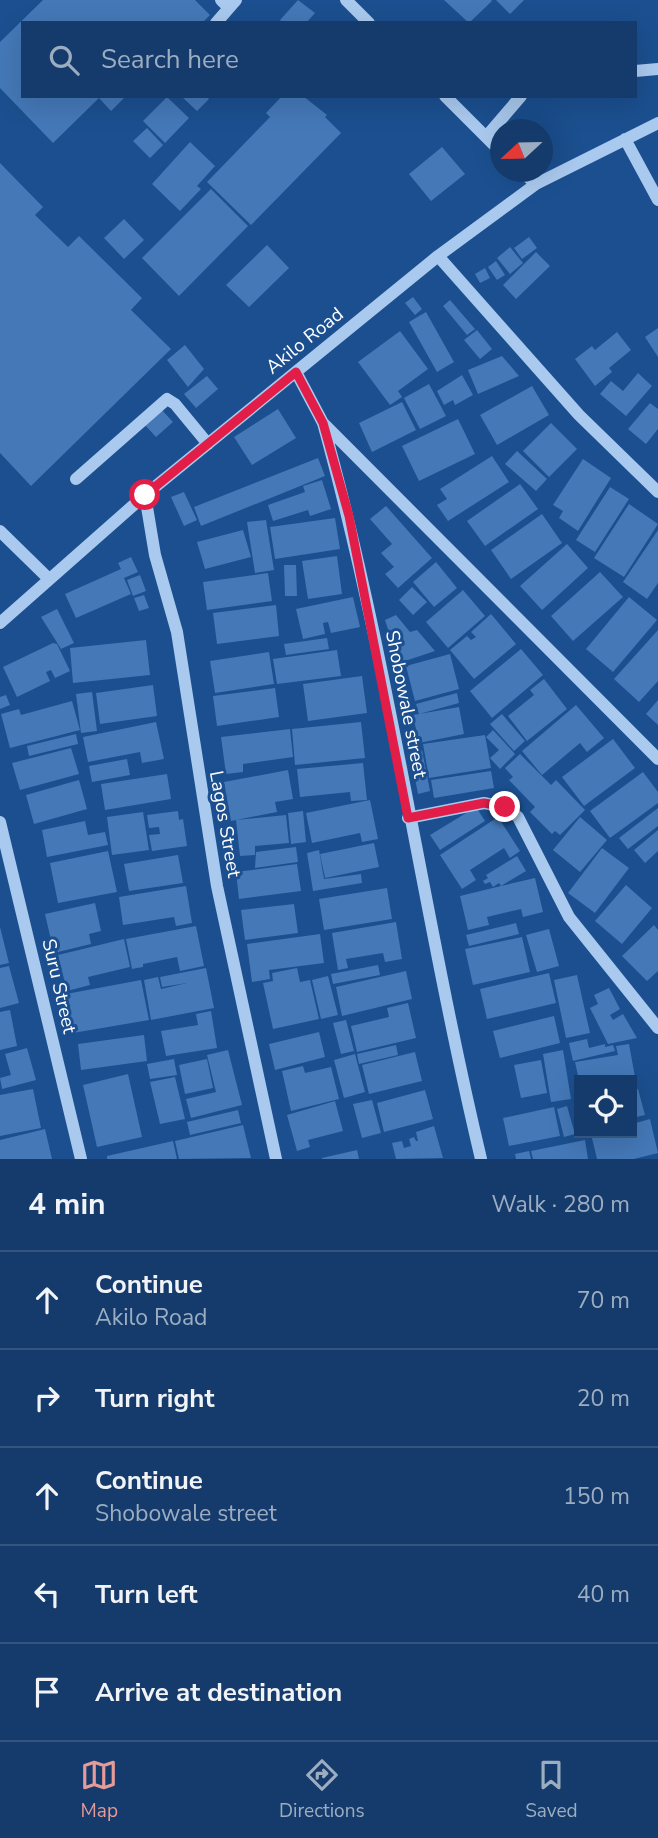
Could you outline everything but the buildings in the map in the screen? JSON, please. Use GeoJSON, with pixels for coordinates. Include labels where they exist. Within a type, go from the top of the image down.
{"type":"FeatureCollection","features":[{"type":"Feature","properties":{"kind":"street"},"geometry":{"type":"LineString","coordinates":[[346,0],[367,21]]}},
{"type":"Feature","properties":{"kind":"street"},"geometry":{"type":"LineString","coordinates":[[217,21],[229,3]]}},
{"type":"Feature","properties":{"kind":"street"},"geometry":{"type":"LineString","coordinates":[[637,71],[658,69]]}},
{"type":"Feature","properties":{"kind":"street"},"geometry":{"type":"LineString","coordinates":[[447,98],[490,140]]}},
{"type":"Feature","properties":{"kind":"street"},"geometry":{"type":"LineString","coordinates":[[486,136],[519,98]]}},
{"type":"Feature","properties":{"kind":"street","name":"Akilo Road"},"geometry":{"type":"LineString","coordinates":[[0,623],[145,495],[438,256],[536,184],[658,123]]}},
{"type":"Feature","properties":{"kind":"street"},"geometry":{"type":"LineString","coordinates":[[625,139],[658,200]]}},
{"type":"Feature","properties":{"kind":"street"},"geometry":{"type":"LineString","coordinates":[[438,256],[579,415],[658,492]]}},
{"type":"Feature","properties":{"kind":"street"},"geometry":{"type":"LineString","coordinates":[[296,372],[323,423],[658,759]]}},
{"type":"Feature","properties":{"kind":"street"},"geometry":{"type":"LineString","coordinates":[[76,479],[167,399],[175,404],[208,444]]}},
{"type":"Feature","properties":{"kind":"street","name":"Shobowale street"},"geometry":{"type":"LineString","coordinates":[[323,423],[349,516],[408,818],[481,1159]]}},
{"type":"Feature","properties":{"kind":"street","name":"Lagos Street"},"geometry":{"type":"LineString","coordinates":[[145,495],[155,555],[177,632],[217,886],[276,1159]]}},
{"type":"Feature","properties":{"kind":"street"},"geometry":{"type":"LineString","coordinates":[[0,531],[49,579]]}},
{"type":"Feature","properties":{"kind":"street"},"geometry":{"type":"LineString","coordinates":[[408,818],[484,803],[505,807],[518,817],[569,918],[656,1026],[658,1043]]}},
{"type":"Feature","properties":{"kind":"street","name":"Suru Street"},"geometry":{"type":"LineString","coordinates":[[0,822],[81,1159]]}},
{"type":"Feature","properties":{"kind":"route"},"geometry":{"type":"LineString","coordinates":[[145,495],[296,372],[323,423],[349,516],[408,818],[484,803],[505,807]]}}]}
